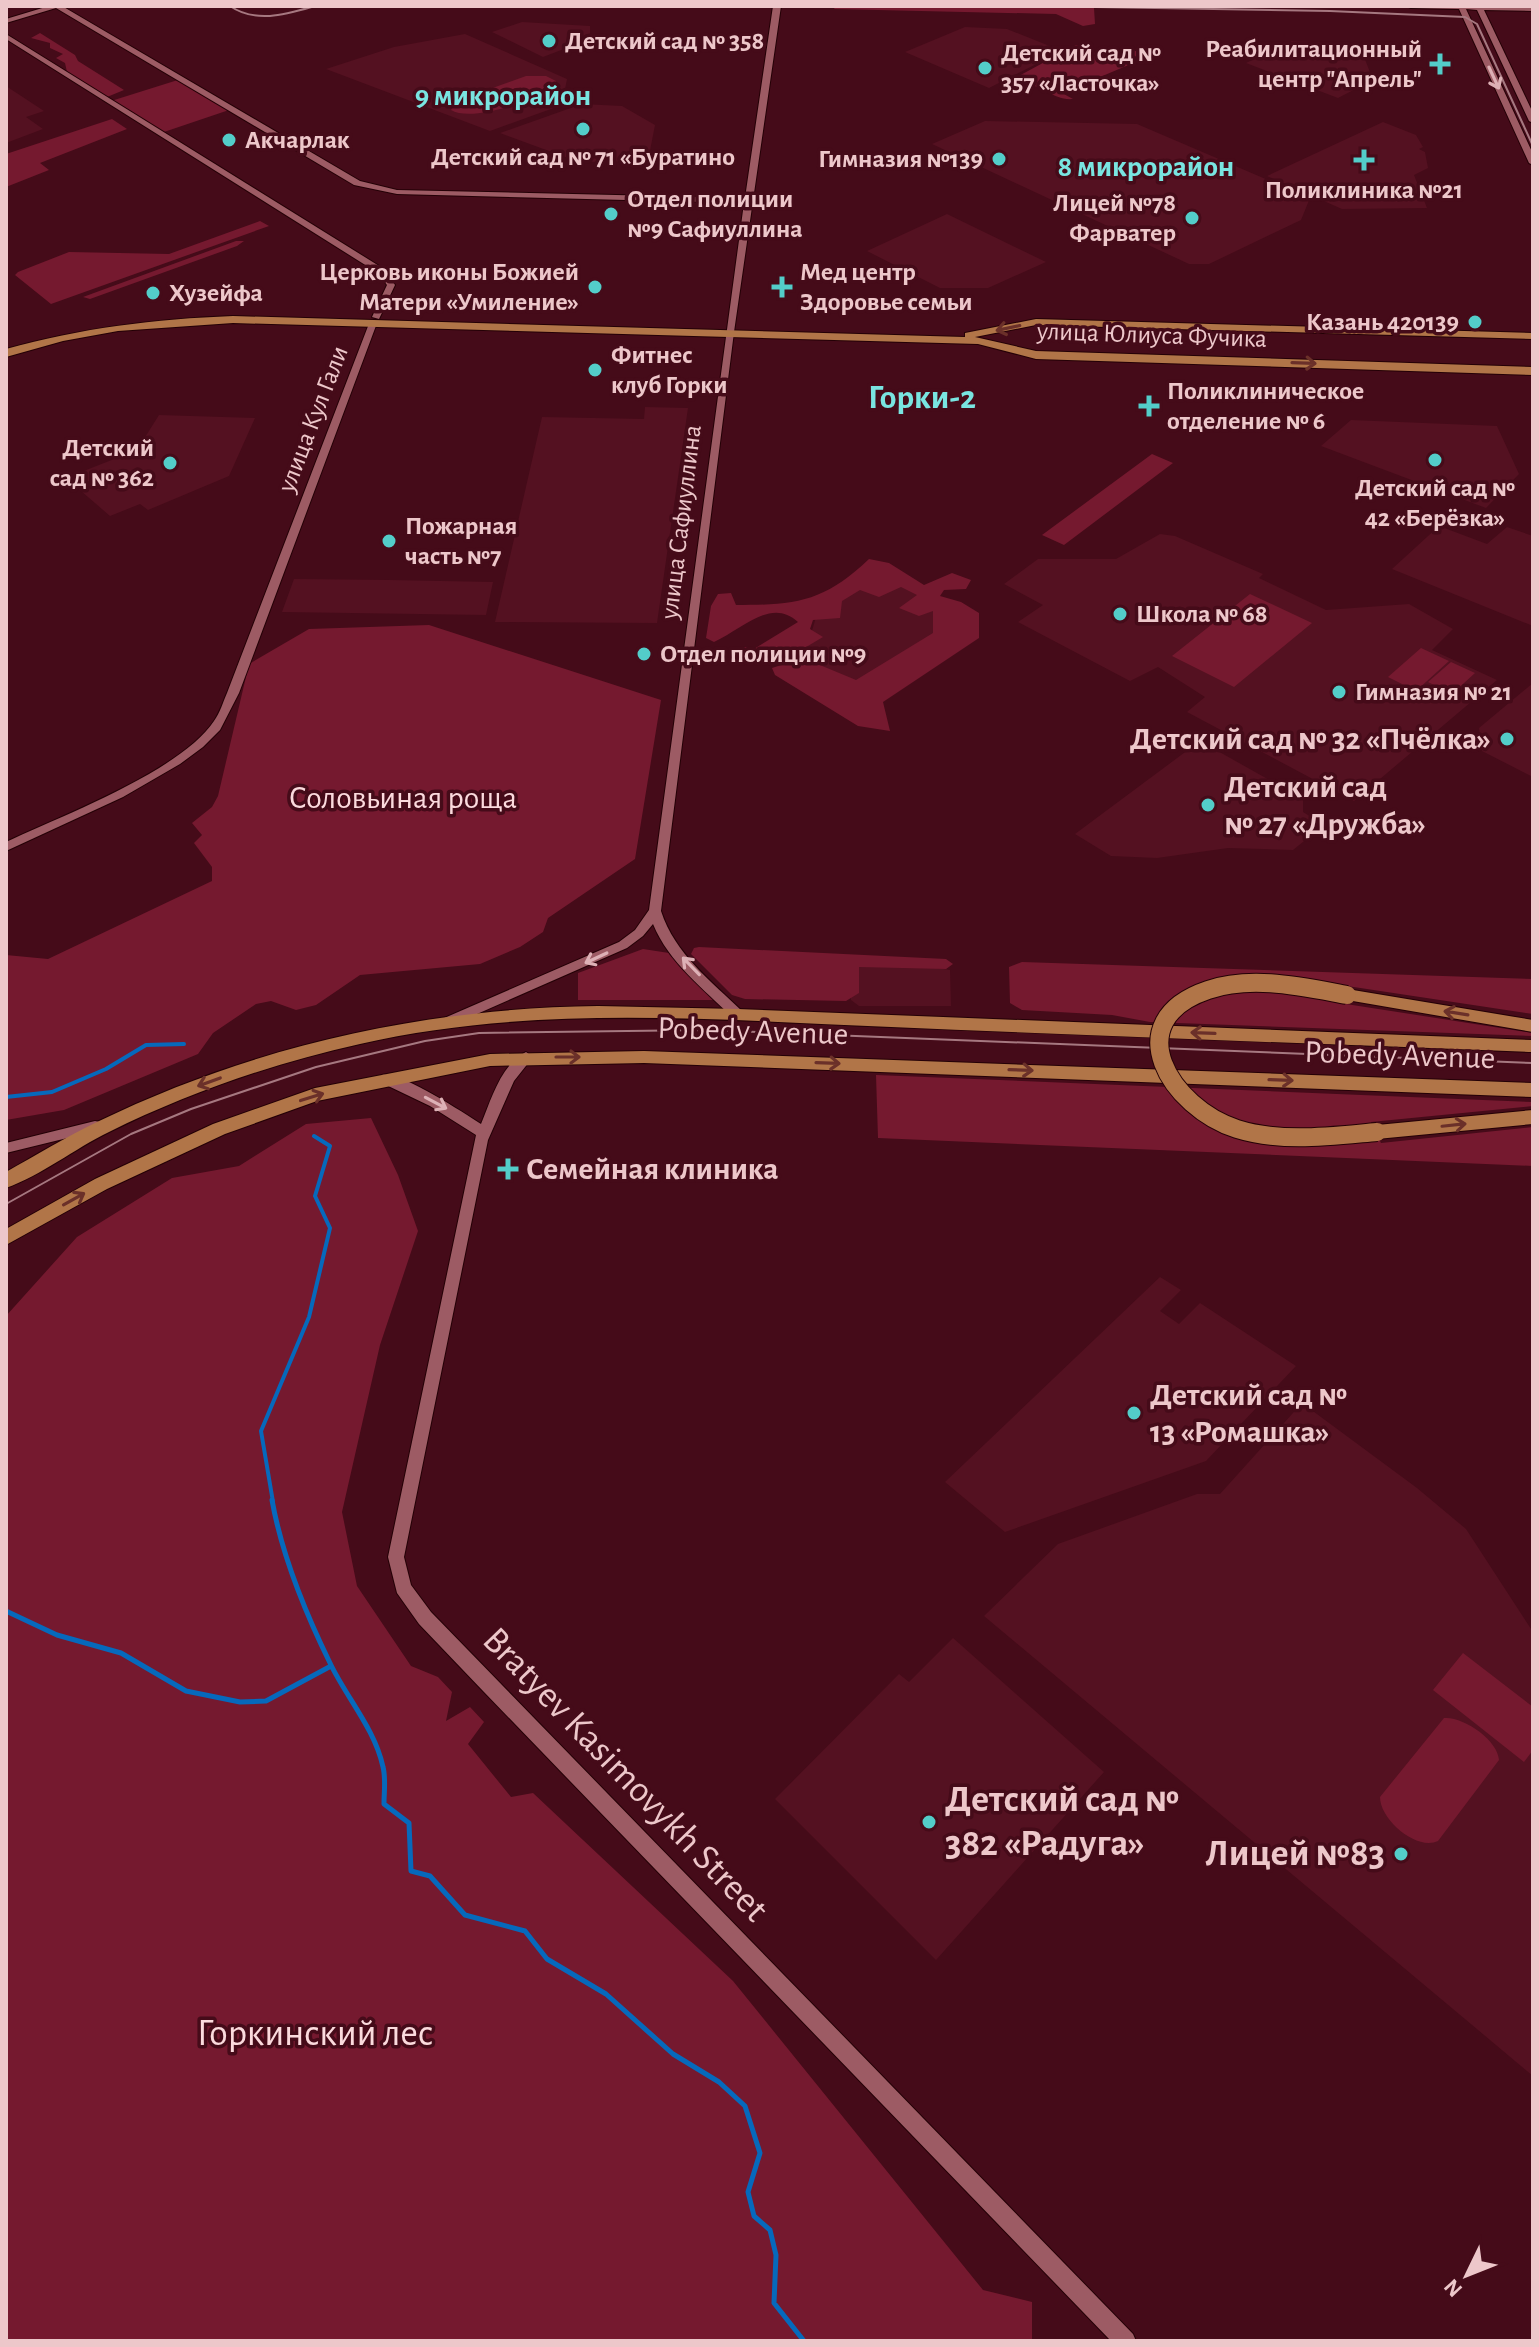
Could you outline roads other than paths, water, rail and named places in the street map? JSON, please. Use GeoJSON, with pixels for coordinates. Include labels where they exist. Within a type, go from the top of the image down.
{"type":"FeatureCollection","features":[{"type":"Feature","properties":{"kind":"main road","name":"улица Юлиуса Фучика"},"geometry":{"type":"LineString","coordinates":[[6,346],[74,329],[149,318],[256,314],[375,320],[976,335],[1036,322],[1533,336]]}},
{"type":"Feature","properties":{"kind":"main road","name":"улица Юлиуса Фучика"},"geometry":{"type":"LineString","coordinates":[[6,353],[78,335],[151,324],[375,320]]}},
{"type":"Feature","properties":{"kind":"main road","name":"улица Юлиуса Фучика"},"geometry":{"type":"LineString","coordinates":[[730,330],[978,341],[1036,355],[1533,371]]}},
{"type":"Feature","properties":{"kind":"main road"},"geometry":{"type":"LineString","coordinates":[[1533,1026],[1294,986],[1241,983],[1207,990],[1181,1002],[1162,1026],[1156,1047],[1160,1063],[1173,1087],[1188,1103],[1235,1128],[1286,1136],[1377,1132],[1533,1117]]}},
{"type":"Feature","properties":{"kind":"main road","name":"Pobedy Avenue"},"geometry":{"type":"LineString","coordinates":[[6,1181],[115,1121],[239,1071],[307,1050],[447,1022],[514,1015],[620,1012],[738,1015],[1533,1046]]}},
{"type":"Feature","properties":{"kind":"main road","name":"Pobedy Avenue"},"geometry":{"type":"LineString","coordinates":[[6,1238],[128,1170],[219,1129],[315,1095],[478,1062],[526,1057],[660,1057],[1533,1090]]}},
{"type":"Feature","properties":{"kind":"street"},"geometry":{"type":"LineString","coordinates":[[6,12],[28,6]]}},
{"type":"Feature","properties":{"kind":"street"},"geometry":{"type":"LineString","coordinates":[[6,21],[57,6],[372,189],[749,201]]}},
{"type":"Feature","properties":{"kind":"street","name":"улица Сафиуллина"},"geometry":{"type":"LineString","coordinates":[[655,911],[730,330],[777,6]]}},
{"type":"Feature","properties":{"kind":"street"},"geometry":{"type":"LineString","coordinates":[[1411,6],[1533,9]]}},
{"type":"Feature","properties":{"kind":"street"},"geometry":{"type":"LineString","coordinates":[[1461,6],[1533,163]]}},
{"type":"Feature","properties":{"kind":"street"},"geometry":{"type":"LineString","coordinates":[[1479,6],[1533,121]]}},
{"type":"Feature","properties":{"kind":"street","name":"улица Кул Гали"},"geometry":{"type":"LineString","coordinates":[[6,36],[381,271],[391,285],[233,693],[217,726],[196,747],[169,766],[6,847]]}},
{"type":"Feature","properties":{"kind":"street"},"geometry":{"type":"LineString","coordinates":[[655,911],[658,927],[670,944],[738,1015]]}},
{"type":"Feature","properties":{"kind":"street"},"geometry":{"type":"LineString","coordinates":[[447,1022],[623,945],[639,933],[655,911]]}},
{"type":"Feature","properties":{"kind":"street","name":"Bratyev Kasimovykh Street"},"geometry":{"type":"LineString","coordinates":[[526,1057],[508,1078],[483,1132],[396,1557],[403,1588],[425,1618],[490,1686],[1126,2341]]}},
{"type":"Feature","properties":{"kind":"street"},"geometry":{"type":"LineString","coordinates":[[387,1079],[445,1108],[483,1132]]}},
{"type":"Feature","properties":{"kind":"street"},"geometry":{"type":"LineString","coordinates":[[6,1148],[115,1121]]}},
{"type":"Feature","properties":{"kind":"waterway"},"geometry":{"type":"LineString","coordinates":[[6,1097],[52,1092],[106,1069],[146,1045],[184,1044]]}},
{"type":"Feature","properties":{"kind":"waterway"},"geometry":{"type":"LineString","coordinates":[[273,1502],[261,1431],[309,1317],[330,1228],[315,1196],[330,1146],[314,1136]]}},
{"type":"Feature","properties":{"kind":"waterway"},"geometry":{"type":"LineString","coordinates":[[272,1500],[288,1563],[312,1624],[379,1753],[384,1776],[384,1804],[409,1823],[411,1871],[430,1876],[465,1915],[525,1931],[547,1959],[606,1994],[673,2054],[719,2082],[745,2106],[760,2153],[748,2192],[754,2216],[770,2230],[776,2255],[774,2303],[804,2341]]}},
{"type":"Feature","properties":{"kind":"waterway"},"geometry":{"type":"LineString","coordinates":[[6,1611],[57,1635],[121,1653],[186,1691],[240,1702],[266,1701],[331,1666]]}},
{"type":"Feature","properties":{"kind":"tram line"},"geometry":{"type":"LineString","coordinates":[[230,6],[250,15],[261,16],[315,6]]}},
{"type":"Feature","properties":{"kind":"tram line"},"geometry":{"type":"LineString","coordinates":[[1037,6],[1330,11],[1465,17],[1477,24],[1533,146]]}},
{"type":"Feature","properties":{"kind":"tram line"},"geometry":{"type":"LineString","coordinates":[[6,1204],[131,1134],[191,1109],[316,1067],[425,1041],[479,1033],[706,1030],[1533,1063]]}},
{"type":"Feature","properties":{"kind":"place","name":"Детский сад № 358"},"geometry":{"type":"Point","coordinates":[549,41]}},
{"type":"Feature","properties":{"kind":"place","name":"Реабилитационный центр \"Апрель\""},"geometry":{"type":"Point","coordinates":[1440,64]}},
{"type":"Feature","properties":{"kind":"place","name":"Детский сад № 357 «Ласточка»"},"geometry":{"type":"Point","coordinates":[985,68]}},
{"type":"Feature","properties":{"kind":"place","name":"Детский сад № 71 «Буратино"},"geometry":{"type":"Point","coordinates":[583,129]}},
{"type":"Feature","properties":{"kind":"place","name":"Акчарлак"},"geometry":{"type":"Point","coordinates":[229,140]}},
{"type":"Feature","properties":{"kind":"place","name":"Гимназия №139"},"geometry":{"type":"Point","coordinates":[999,159]}},
{"type":"Feature","properties":{"kind":"place","name":"Поликлиника №21"},"geometry":{"type":"Point","coordinates":[1364,160]}},
{"type":"Feature","properties":{"kind":"place","name":"Отдел полиции №9 Сафиуллина"},"geometry":{"type":"Point","coordinates":[611,214]}},
{"type":"Feature","properties":{"kind":"place","name":"Лицей №78 Фарватер"},"geometry":{"type":"Point","coordinates":[1192,218]}},
{"type":"Feature","properties":{"kind":"place","name":"Церковь иконы Божией Матери «Умиление»"},"geometry":{"type":"Point","coordinates":[595,287]}},
{"type":"Feature","properties":{"kind":"place","name":"Мед центр Здоровье семьи"},"geometry":{"type":"Point","coordinates":[782,287]}},
{"type":"Feature","properties":{"kind":"place","name":"Хузейфа"},"geometry":{"type":"Point","coordinates":[153,293]}},
{"type":"Feature","properties":{"kind":"place","name":"Казань 420139"},"geometry":{"type":"Point","coordinates":[1475,322]}},
{"type":"Feature","properties":{"kind":"place","name":"Фитнес клуб Горки"},"geometry":{"type":"Point","coordinates":[595,370]}},
{"type":"Feature","properties":{"kind":"place","name":"Поликлиническое отделение № 6"},"geometry":{"type":"Point","coordinates":[1149,406]}},
{"type":"Feature","properties":{"kind":"place","name":"Детский сад № 42 «Берёзка»"},"geometry":{"type":"Point","coordinates":[1435,460]}},
{"type":"Feature","properties":{"kind":"place","name":"Детский сад № 362"},"geometry":{"type":"Point","coordinates":[170,463]}},
{"type":"Feature","properties":{"kind":"place","name":"Пожарная часть №7"},"geometry":{"type":"Point","coordinates":[389,541]}},
{"type":"Feature","properties":{"kind":"place","name":"Школа № 68"},"geometry":{"type":"Point","coordinates":[1120,614]}},
{"type":"Feature","properties":{"kind":"place","name":"Отдел полиции №9"},"geometry":{"type":"Point","coordinates":[644,654]}},
{"type":"Feature","properties":{"kind":"place","name":"Гимназия № 21"},"geometry":{"type":"Point","coordinates":[1339,692]}},
{"type":"Feature","properties":{"kind":"place","name":"Детский сад № 32 «Пчёлка»"},"geometry":{"type":"Point","coordinates":[1507,739]}},
{"type":"Feature","properties":{"kind":"place","name":"Детский сад № 27 «Дружба»"},"geometry":{"type":"Point","coordinates":[1208,805]}},
{"type":"Feature","properties":{"kind":"place","name":"Семейная клиника"},"geometry":{"type":"Point","coordinates":[508,1169]}},
{"type":"Feature","properties":{"kind":"place","name":"Детский сад № 13 «Ромашка»"},"geometry":{"type":"Point","coordinates":[1134,1413]}},
{"type":"Feature","properties":{"kind":"place","name":"Детский сад № 382 «Радуга»"},"geometry":{"type":"Point","coordinates":[929,1822]}},
{"type":"Feature","properties":{"kind":"place","name":"Лицей №83"},"geometry":{"type":"Point","coordinates":[1401,1854]}},
{"type":"Feature","properties":{"kind":"district","name":"9 микрорайон"},"geometry":{"type":"Point","coordinates":[503,96]}},
{"type":"Feature","properties":{"kind":"district","name":"8 микрорайон"},"geometry":{"type":"Point","coordinates":[1146,167]}},
{"type":"Feature","properties":{"kind":"district","name":"Горки-2"},"geometry":{"type":"Point","coordinates":[922,398]}},
{"type":"Feature","properties":{"kind":"park label","name":"Соловьиная роща"},"geometry":{"type":"Point","coordinates":[403,798]}},
{"type":"Feature","properties":{"kind":"park label","name":"Горкинский лес"},"geometry":{"type":"Point","coordinates":[315,2034]}}]}
